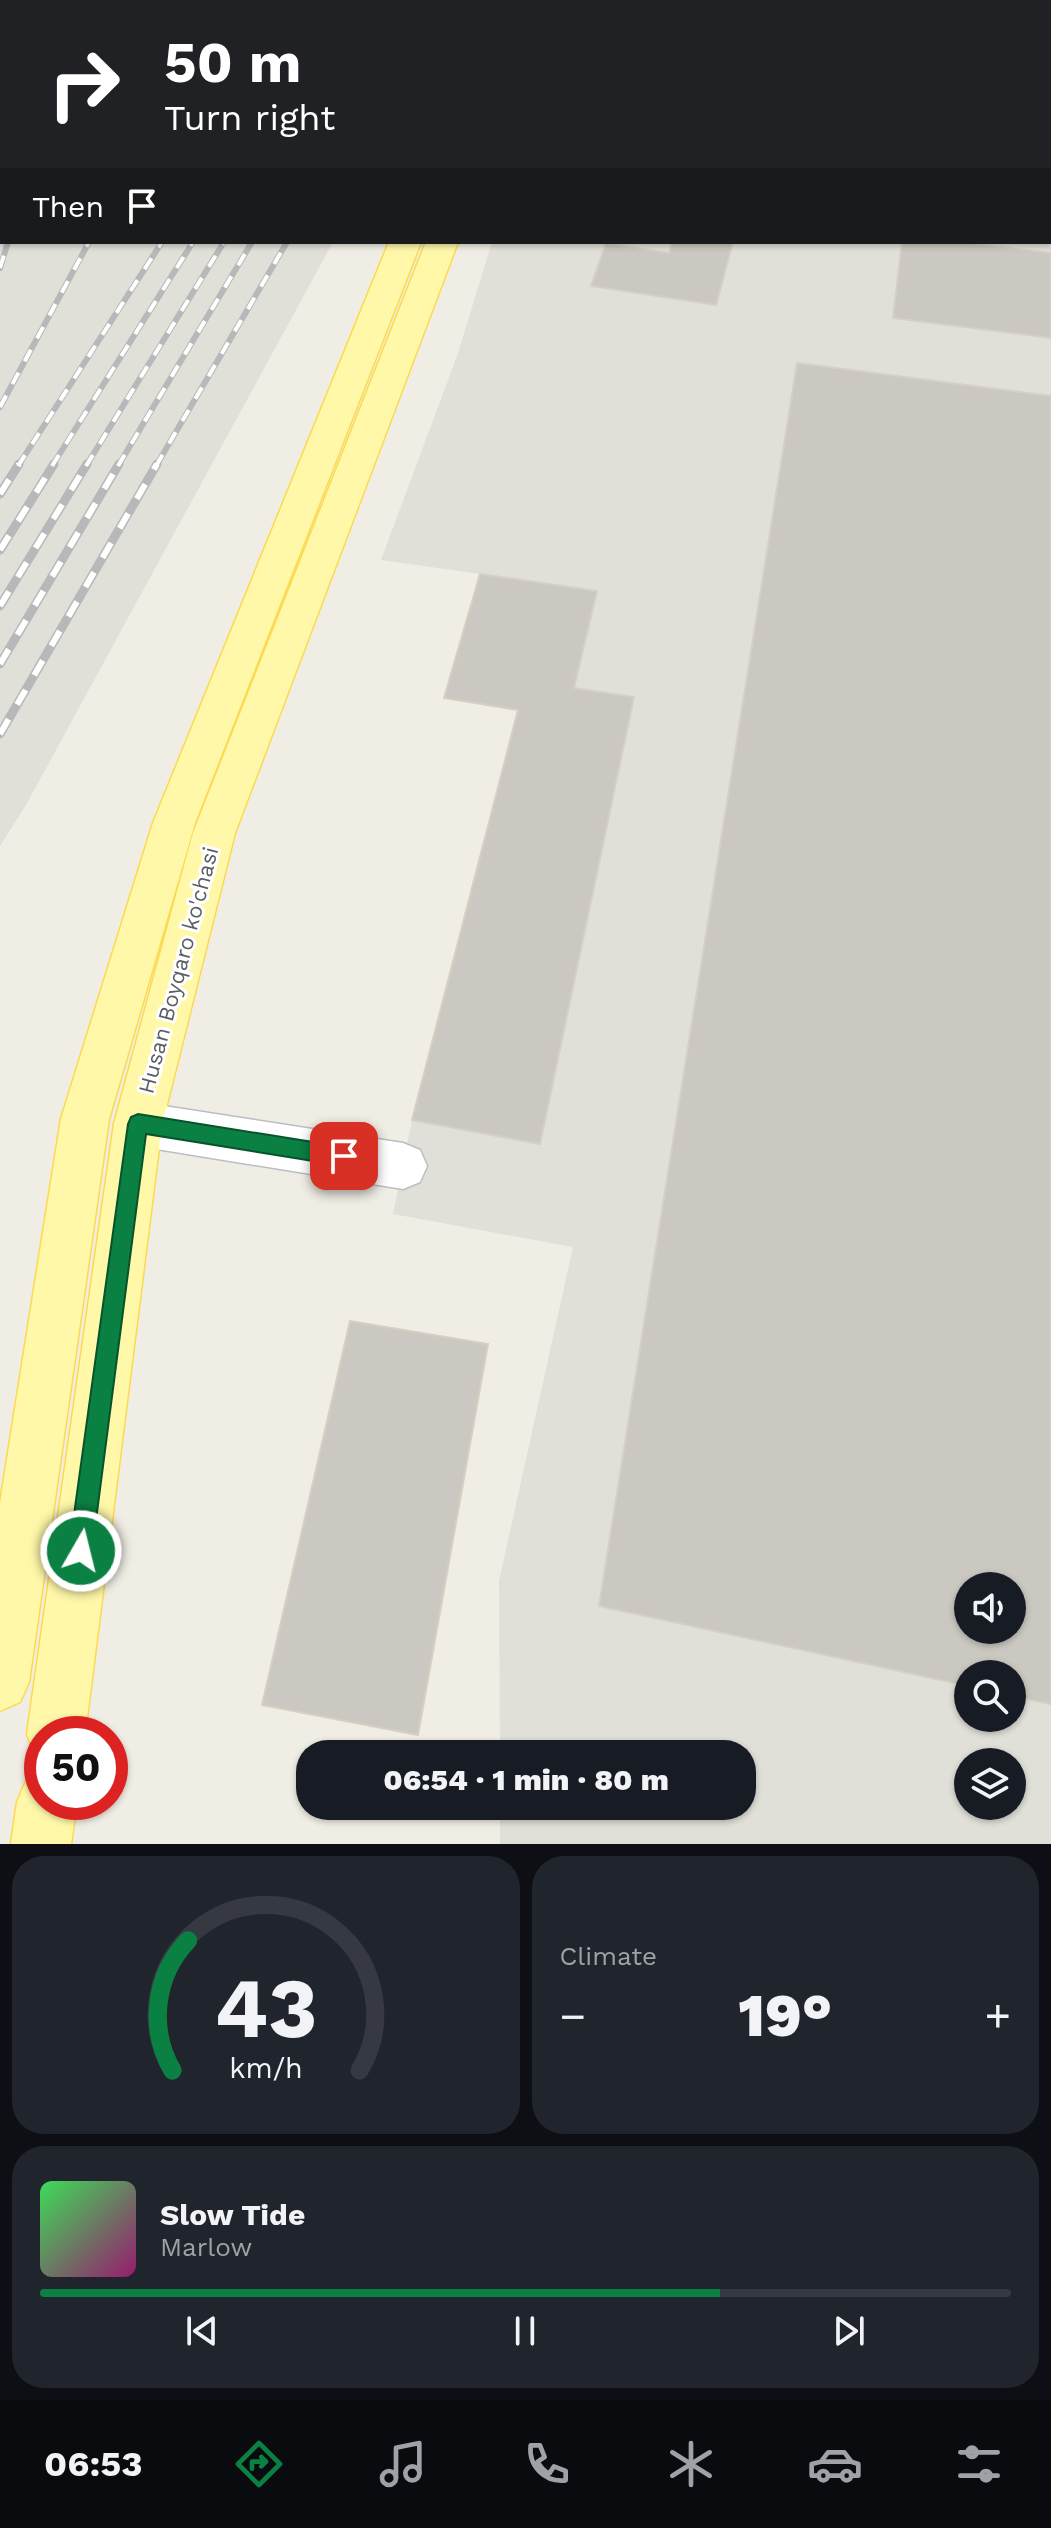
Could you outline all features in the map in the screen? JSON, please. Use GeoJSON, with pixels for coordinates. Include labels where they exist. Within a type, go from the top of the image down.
{"type":"FeatureCollection","features":[{"type":"Feature","properties":{"kind":"main road","name":"Husan Boyqaro ko'chasi"},"geometry":{"type":"LineString","coordinates":[[0,1682],[85,1119],[174,823],[404,244]]}},
{"type":"Feature","properties":{"kind":"main road","name":"Husan Boyqaro ko'chasi"},"geometry":{"type":"LineString","coordinates":[[58,1716],[138,1124],[214,833],[441,244]]}},
{"type":"Feature","properties":{"kind":"main road"},"geometry":{"type":"LineString","coordinates":[[85,1119],[138,1124]]}},
{"type":"Feature","properties":{"kind":"main road"},"geometry":{"type":"LineString","coordinates":[[41,1844],[44,1820]]}},
{"type":"Feature","properties":{"kind":"lane"},"geometry":{"type":"LineString","coordinates":[[138,1124],[403,1166]]}},
{"type":"Feature","properties":{"kind":"shaded area"},"geometry":{"type":"Polygon","coordinates":[[[0,244],[332,244],[26,805],[0,846],[0,244]]]}},
{"type":"Feature","properties":{"kind":"shaded area"},"geometry":{"type":"Polygon","coordinates":[[[491,244],[1051,244],[1051,1844],[500,1844],[500,1820],[756,1820],[756,1740],[500,1740],[499,1581],[573,1247],[393,1214],[412,1120],[518,710],[444,698],[480,574],[381,560],[457,356],[491,244]]]}},
{"type":"Feature","properties":{"kind":"building"},"geometry":{"type":"Polygon","coordinates":[[[606,244],[669,253],[671,244],[732,244],[716,305],[591,286],[606,244]]]}},
{"type":"Feature","properties":{"kind":"building"},"geometry":{"type":"Polygon","coordinates":[[[902,244],[977,244],[1051,253],[1051,338],[893,318],[902,244]]]}},
{"type":"Feature","properties":{"kind":"building"},"geometry":{"type":"Polygon","coordinates":[[[797,363],[1051,396],[1051,1704],[1026,1699],[1026,1660],[954,1660],[954,1683],[599,1606],[797,363]]]}},
{"type":"Feature","properties":{"kind":"building"},"geometry":{"type":"Polygon","coordinates":[[[480,574],[597,591],[574,688],[634,697],[540,1144],[412,1120],[518,710],[444,698],[480,574]]]}},
{"type":"Feature","properties":{"kind":"building"},"geometry":{"type":"Polygon","coordinates":[[[350,1321],[488,1344],[418,1735],[262,1705],[350,1321]]]}},
{"type":"Feature","properties":{"kind":"railway"},"geometry":{"type":"LineString","coordinates":[[0,268],[7,244]]}},
{"type":"Feature","properties":{"kind":"railway"},"geometry":{"type":"LineString","coordinates":[[0,407],[88,244]]}},
{"type":"Feature","properties":{"kind":"railway"},"geometry":{"type":"LineString","coordinates":[[18,466],[161,244]]}},
{"type":"Feature","properties":{"kind":"railway"},"geometry":{"type":"LineString","coordinates":[[52,466],[192,244]]}},
{"type":"Feature","properties":{"kind":"railway"},"geometry":{"type":"LineString","coordinates":[[86,466],[223,244]]}},
{"type":"Feature","properties":{"kind":"railway"},"geometry":{"type":"LineString","coordinates":[[118,466],[251,244]]}},
{"type":"Feature","properties":{"kind":"railway"},"geometry":{"type":"LineString","coordinates":[[156,466],[286,244]]}},
{"type":"Feature","properties":{"kind":"railway"},"geometry":{"type":"LineString","coordinates":[[0,494],[19,464]]}},
{"type":"Feature","properties":{"kind":"railway"},"geometry":{"type":"LineString","coordinates":[[0,550],[54,464]]}},
{"type":"Feature","properties":{"kind":"railway"},"geometry":{"type":"LineString","coordinates":[[0,606],[87,464]]}},
{"type":"Feature","properties":{"kind":"railway"},"geometry":{"type":"LineString","coordinates":[[0,664],[119,464]]}},
{"type":"Feature","properties":{"kind":"railway"},"geometry":{"type":"LineString","coordinates":[[0,734],[157,464]]}},
{"type":"Feature","properties":{"kind":"route"},"geometry":{"type":"LineString","coordinates":[[81,1551],[138,1124],[344,1156]]}}]}
